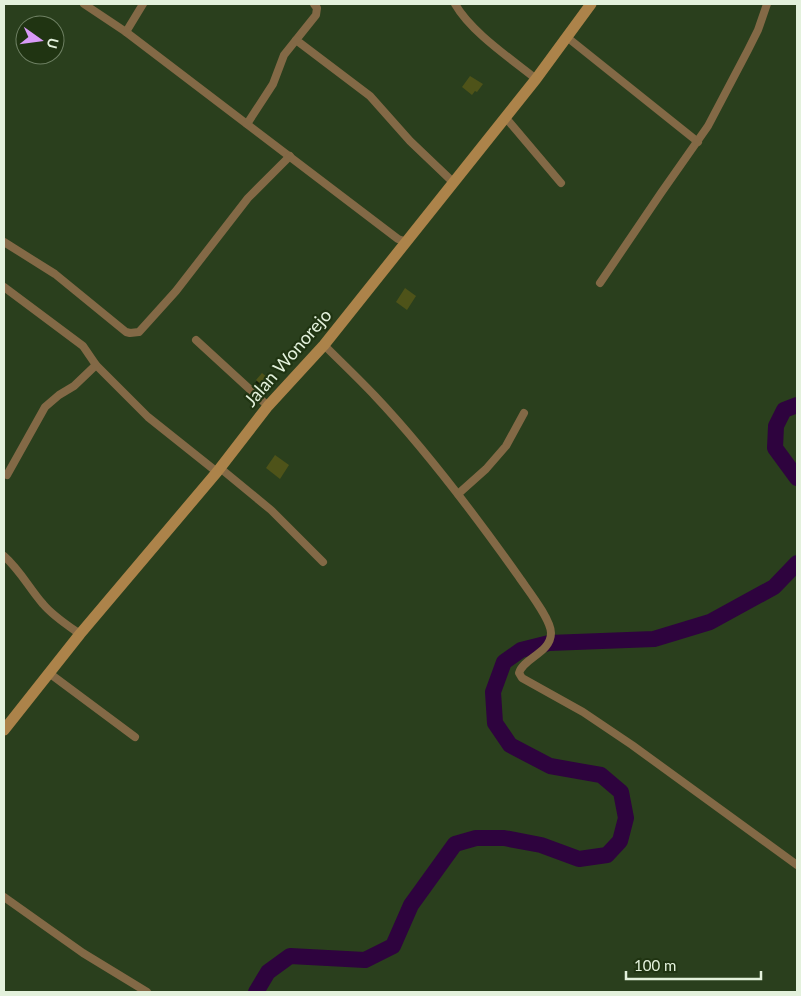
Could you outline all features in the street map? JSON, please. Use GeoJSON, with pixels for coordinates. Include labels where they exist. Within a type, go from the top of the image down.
{"type":"FeatureCollection","features":[{"type":"Feature","properties":{"kind":"street"},"geometry":{"type":"LineString","coordinates":[[84,4],[126,32],[398,239],[407,242]]}},
{"type":"Feature","properties":{"kind":"street"},"geometry":{"type":"LineString","coordinates":[[126,32],[142,4]]}},
{"type":"Feature","properties":{"kind":"street"},"geometry":{"type":"LineString","coordinates":[[247,124],[273,84],[284,55],[316,15],[317,8],[314,4]]}},
{"type":"Feature","properties":{"kind":"street"},"geometry":{"type":"LineString","coordinates":[[455,4],[461,14],[478,31],[536,80]]}},
{"type":"Feature","properties":{"kind":"street","name":"Jalan Wonorejo"},"geometry":{"type":"LineString","coordinates":[[4,730],[80,634],[219,470],[268,406],[324,345],[536,80],[591,4]]}},
{"type":"Feature","properties":{"kind":"street"},"geometry":{"type":"LineString","coordinates":[[600,284],[708,126],[758,30],[767,4]]}},
{"type":"Feature","properties":{"kind":"street"},"geometry":{"type":"LineString","coordinates":[[568,38],[698,142]]}},
{"type":"Feature","properties":{"kind":"street"},"geometry":{"type":"LineString","coordinates":[[296,40],[370,96],[410,141],[454,183]]}},
{"type":"Feature","properties":{"kind":"street"},"geometry":{"type":"LineString","coordinates":[[506,118],[561,183]]}},
{"type":"Feature","properties":{"kind":"street"},"geometry":{"type":"LineString","coordinates":[[4,242],[55,274],[126,332],[130,334],[139,332],[176,291],[248,198],[290,156]]}},
{"type":"Feature","properties":{"kind":"street"},"geometry":{"type":"LineString","coordinates":[[4,287],[84,346],[96,365],[148,417],[271,510],[323,562]]}},
{"type":"Feature","properties":{"kind":"street"},"geometry":{"type":"LineString","coordinates":[[196,340],[268,406]]}},
{"type":"Feature","properties":{"kind":"street"},"geometry":{"type":"LineString","coordinates":[[324,345],[376,397],[458,494],[538,604],[550,626],[550,639],[541,653],[521,668],[520,675],[522,678],[583,712],[632,745],[797,865]]}},
{"type":"Feature","properties":{"kind":"street"},"geometry":{"type":"LineString","coordinates":[[7,475],[45,406],[58,395],[74,386],[96,365]]}},
{"type":"Feature","properties":{"kind":"street"},"geometry":{"type":"LineString","coordinates":[[458,494],[486,469],[506,446],[524,414]]}},
{"type":"Feature","properties":{"kind":"street"},"geometry":{"type":"LineString","coordinates":[[4,556],[14,565],[43,604],[54,615],[80,634]]}},
{"type":"Feature","properties":{"kind":"street"},"geometry":{"type":"LineString","coordinates":[[49,673],[135,736]]}},
{"type":"Feature","properties":{"kind":"street"},"geometry":{"type":"LineString","coordinates":[[4,897],[83,953],[147,992]]}},
{"type":"Feature","properties":{"kind":"building"},"geometry":{"type":"Polygon","coordinates":[[[470,76],[483,84],[472,95],[462,87],[470,76]]]}},
{"type":"Feature","properties":{"kind":"building"},"geometry":{"type":"Polygon","coordinates":[[[405,288],[416,296],[407,310],[396,302],[405,288]]]}},
{"type":"Feature","properties":{"kind":"building"},"geometry":{"type":"Polygon","coordinates":[[[262,373],[275,384],[268,391],[256,380],[262,373]]]}},
{"type":"Feature","properties":{"kind":"building"},"geometry":{"type":"Polygon","coordinates":[[[275,455],[289,465],[280,479],[266,468],[275,455]]]}},
{"type":"Feature","properties":{"kind":"waterway"},"geometry":{"type":"LineString","coordinates":[[797,405],[784,410],[776,426],[775,448],[797,478]]}},
{"type":"Feature","properties":{"kind":"waterway"},"geometry":{"type":"LineString","coordinates":[[256,992],[268,972],[290,956],[365,960],[393,946],[411,905],[455,844],[476,838],[504,838],[541,845],[579,859],[607,855],[620,841],[626,818],[621,792],[601,775],[550,766],[510,745],[495,723],[493,692],[504,662],[521,650],[549,643],[654,639],[710,622],[774,587],[797,563]]}}]}
